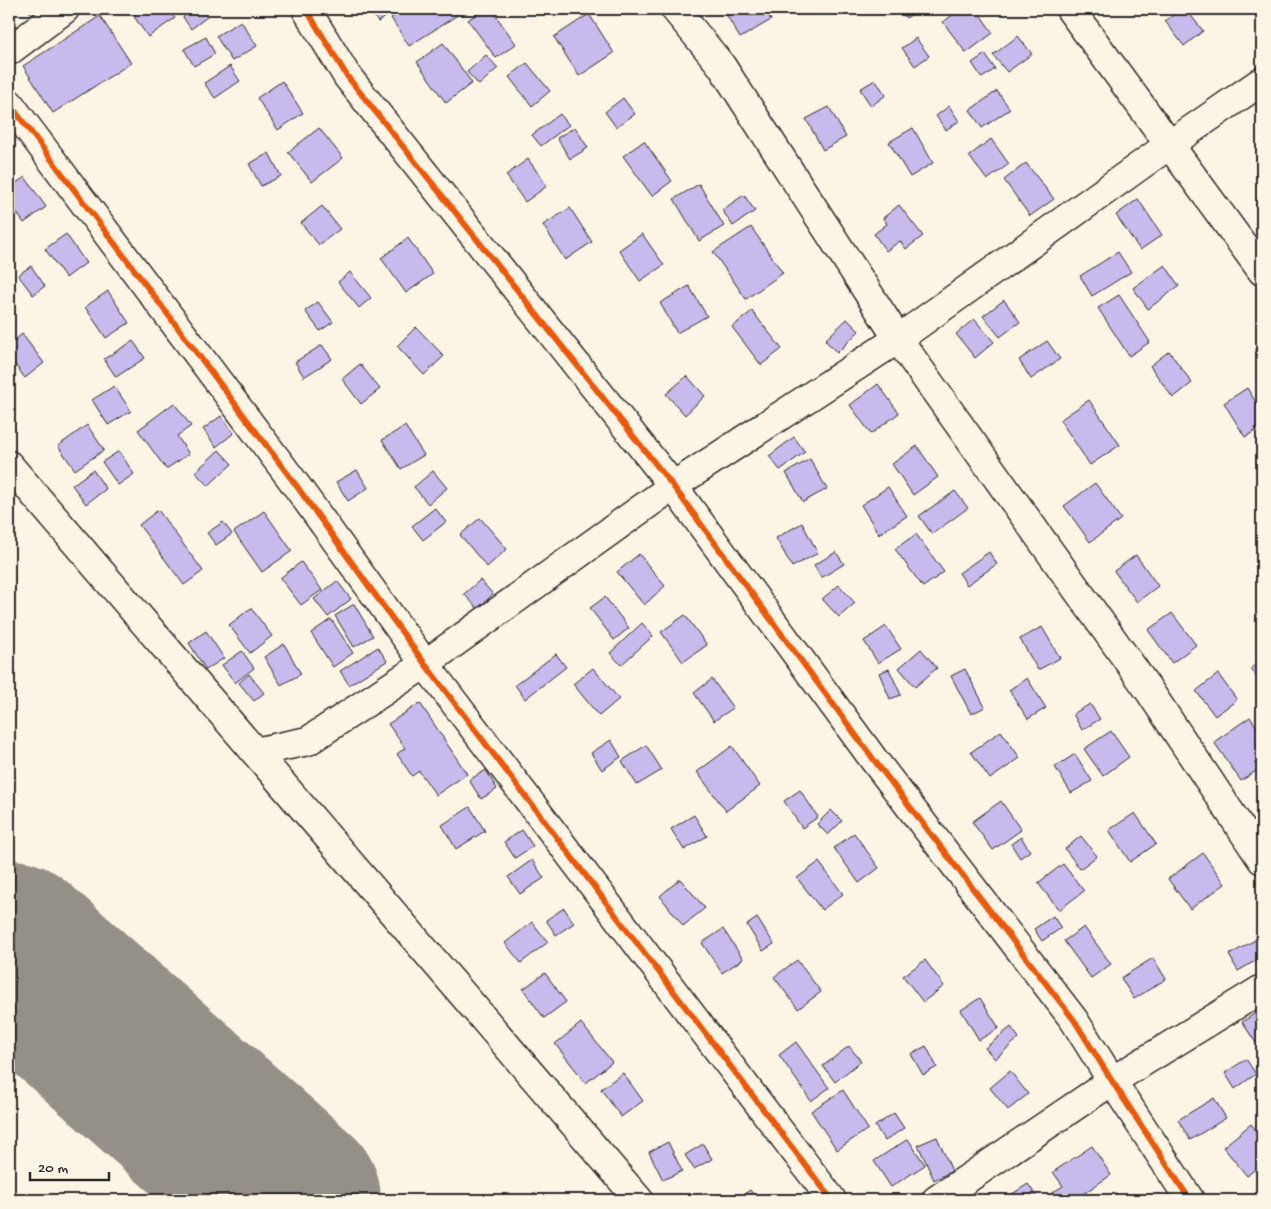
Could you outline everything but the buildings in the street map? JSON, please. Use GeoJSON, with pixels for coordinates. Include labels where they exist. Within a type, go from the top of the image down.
{"type":"FeatureCollection","features":[{"type":"Feature","properties":{"kind":"street"},"geometry":{"type":"LineString","coordinates":[[9,50],[65,9]]}},
{"type":"Feature","properties":{"kind":"street"},"geometry":{"type":"LineString","coordinates":[[306,9],[347,76],[673,486],[874,760],[1074,1020],[1190,1200]]}},
{"type":"Feature","properties":{"kind":"street"},"geometry":{"type":"LineString","coordinates":[[675,9],[721,65],[898,339],[1148,689],[1262,860]]}},
{"type":"Feature","properties":{"kind":"street"},"geometry":{"type":"LineString","coordinates":[[1070,9],[1262,271]]}},
{"type":"Feature","properties":{"kind":"street"},"geometry":{"type":"LineString","coordinates":[[255,752],[308,741],[425,664],[673,486],[898,339],[1169,145],[1262,81]]}},
{"type":"Feature","properties":{"kind":"street"},"geometry":{"type":"LineString","coordinates":[[9,103],[293,481],[425,664],[832,1200]]}},
{"type":"Feature","properties":{"kind":"street"},"geometry":{"type":"LineString","coordinates":[[9,465],[639,1200]]}},
{"type":"Feature","properties":{"kind":"street"},"geometry":{"type":"LineString","coordinates":[[936,1200],[1112,1081],[1262,989]]}},
{"type":"Feature","properties":{"kind":"runway"},"geometry":{"type":"LineString","coordinates":[[9,949],[292,1200]]}},
{"type":"Feature","properties":{"kind":"cycle path"},"geometry":{"type":"LineString","coordinates":[[306,9],[347,76],[673,486],[874,760],[1074,1020],[1190,1200]]}},
{"type":"Feature","properties":{"kind":"cycle path"},"geometry":{"type":"LineString","coordinates":[[9,103],[293,481],[425,664],[832,1200]]}}]}
